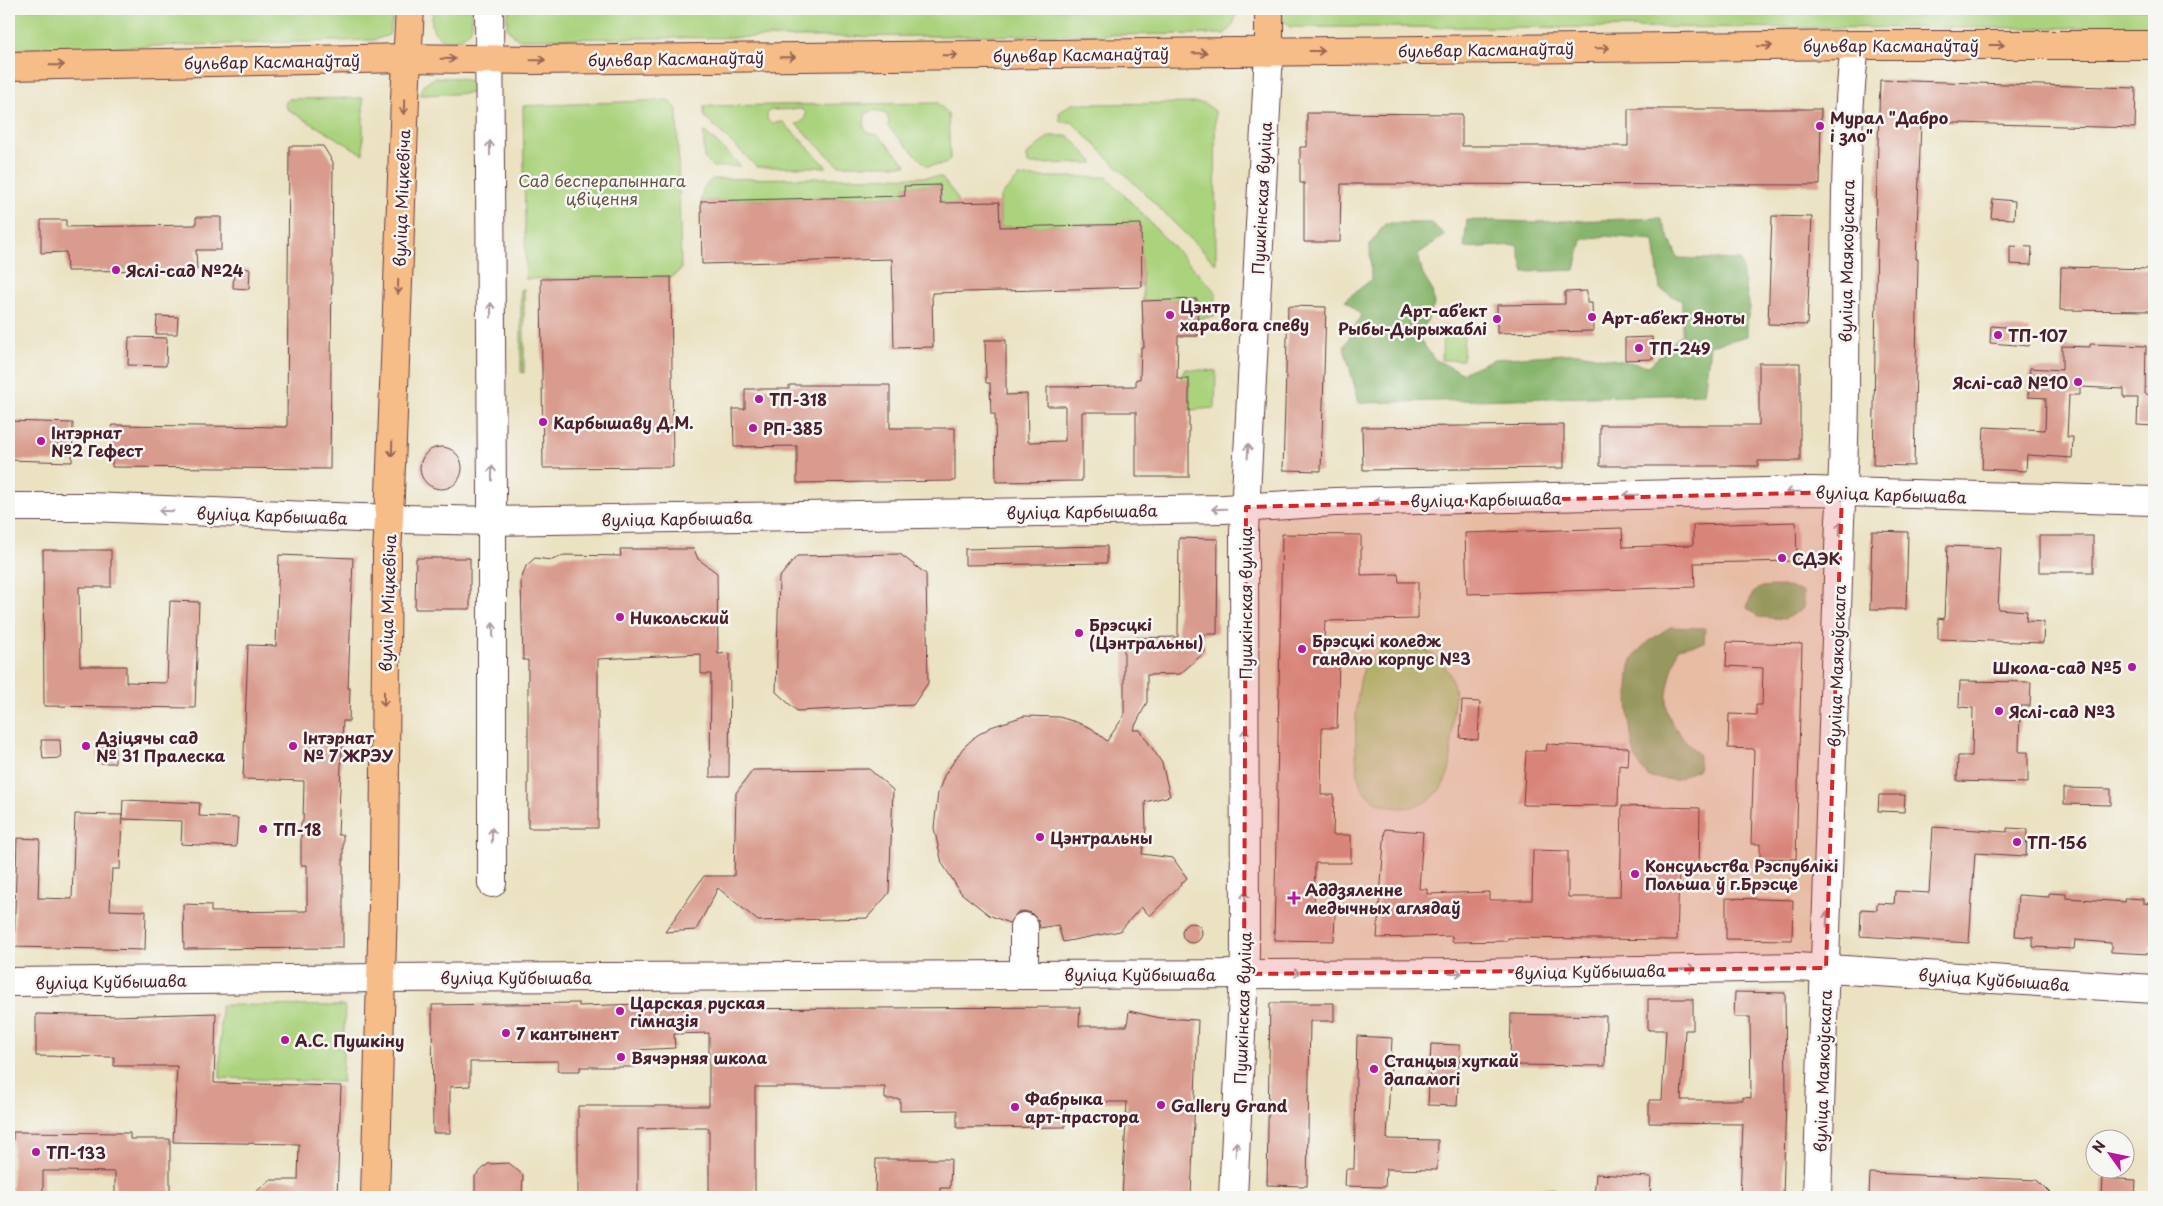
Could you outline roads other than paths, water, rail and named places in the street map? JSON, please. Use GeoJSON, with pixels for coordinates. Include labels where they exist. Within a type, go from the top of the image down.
{"type":"FeatureCollection","features":[{"type":"Feature","properties":{"kind":"main road","name":"вуліца Міцкевіча"},"geometry":{"type":"LineString","coordinates":[[375,1197],[384,868],[386,598],[410,9]]}},
{"type":"Feature","properties":{"kind":"main road","name":"Пушкінская вуліца"},"geometry":{"type":"LineString","coordinates":[[1269,9],[1269,52]]}},
{"type":"Feature","properties":{"kind":"main road","name":"бульвар Касманаўтаў"},"geometry":{"type":"LineString","coordinates":[[9,66],[407,58],[489,59],[1269,52],[1855,45],[2154,45]]}},
{"type":"Feature","properties":{"kind":"street"},"geometry":{"type":"LineString","coordinates":[[488,9],[492,522],[492,883]]}},
{"type":"Feature","properties":{"kind":"street","name":"вуліца Маякоўскага"},"geometry":{"type":"LineString","coordinates":[[1817,1197],[1842,492],[1846,198],[1851,82],[1855,45]]}},
{"type":"Feature","properties":{"kind":"street","name":"Пушкінская вуліца"},"geometry":{"type":"LineString","coordinates":[[1233,1197],[1244,974],[1246,507],[1256,274],[1269,52]]}},
{"type":"Feature","properties":{"kind":"street","name":"вуліца Карбышава"},"geometry":{"type":"LineString","coordinates":[[9,507],[90,507],[492,522],[1246,507],[1334,502],[1842,492],[2154,501]]}},
{"type":"Feature","properties":{"kind":"street"},"geometry":{"type":"LineString","coordinates":[[1024,927],[1024,974]]}},
{"type":"Feature","properties":{"kind":"street","name":"вуліца Куйбышава"},"geometry":{"type":"LineString","coordinates":[[9,982],[1024,974],[1481,973],[1826,968],[2154,989]]}},
{"type":"Feature","properties":{"kind":"place","name":"Мурал \"Дабро і зло\""},"geometry":{"type":"Point","coordinates":[1820,126]}},
{"type":"Feature","properties":{"kind":"place","name":"Яслі-сад №24"},"geometry":{"type":"Point","coordinates":[116,270]}},
{"type":"Feature","properties":{"kind":"place","name":"Цэнтр харавога спеву"},"geometry":{"type":"Point","coordinates":[1170,315]}},
{"type":"Feature","properties":{"kind":"place","name":"Арт-абʼект Яноты"},"geometry":{"type":"Point","coordinates":[1592,317]}},
{"type":"Feature","properties":{"kind":"place","name":"Арт-абʼект Рыбы-Дырыжаблі"},"geometry":{"type":"Point","coordinates":[1497,319]}},
{"type":"Feature","properties":{"kind":"place","name":"ТП-107"},"geometry":{"type":"Point","coordinates":[1998,335]}},
{"type":"Feature","properties":{"kind":"place","name":"ТП-249"},"geometry":{"type":"Point","coordinates":[1639,348]}},
{"type":"Feature","properties":{"kind":"place","name":"Яслі-сад №10"},"geometry":{"type":"Point","coordinates":[2078,382]}},
{"type":"Feature","properties":{"kind":"place","name":"ТП-318"},"geometry":{"type":"Point","coordinates":[759,399]}},
{"type":"Feature","properties":{"kind":"place","name":"Карбышаву Д.М."},"geometry":{"type":"Point","coordinates":[543,422]}},
{"type":"Feature","properties":{"kind":"place","name":"РП-385"},"geometry":{"type":"Point","coordinates":[753,428]}},
{"type":"Feature","properties":{"kind":"place","name":"Інтэрнат №2 Гефест"},"geometry":{"type":"Point","coordinates":[41,441]}},
{"type":"Feature","properties":{"kind":"place","name":"СДЭК"},"geometry":{"type":"Point","coordinates":[1782,558]}},
{"type":"Feature","properties":{"kind":"place","name":"Никольский"},"geometry":{"type":"Point","coordinates":[620,617]}},
{"type":"Feature","properties":{"kind":"place","name":"Брэсцкі (Цэнтральны)"},"geometry":{"type":"Point","coordinates":[1079,633]}},
{"type":"Feature","properties":{"kind":"place","name":"Брэсцкі коледж гандлю корпус №3"},"geometry":{"type":"Point","coordinates":[1302,649]}},
{"type":"Feature","properties":{"kind":"place","name":"Школа-сад №5"},"geometry":{"type":"Point","coordinates":[2132,667]}},
{"type":"Feature","properties":{"kind":"place","name":"Яслі-сад №3"},"geometry":{"type":"Point","coordinates":[1999,711]}},
{"type":"Feature","properties":{"kind":"place","name":"Дзіцячы сад № 31 Пралеска"},"geometry":{"type":"Point","coordinates":[86,746]}},
{"type":"Feature","properties":{"kind":"place","name":"Інтэрнат № 7 ЖРЭУ"},"geometry":{"type":"Point","coordinates":[293,746]}},
{"type":"Feature","properties":{"kind":"place","name":"ТП-18"},"geometry":{"type":"Point","coordinates":[263,829]}},
{"type":"Feature","properties":{"kind":"place","name":"Цэнтральны"},"geometry":{"type":"Point","coordinates":[1040,837]}},
{"type":"Feature","properties":{"kind":"place","name":"ТП-156"},"geometry":{"type":"Point","coordinates":[2017,842]}},
{"type":"Feature","properties":{"kind":"place","name":"Консульства Рэспублікі Польша ў г.Брэсце"},"geometry":{"type":"Point","coordinates":[1635,874]}},
{"type":"Feature","properties":{"kind":"place","name":"Аддзяленне медычных аглядаў"},"geometry":{"type":"Point","coordinates":[1294,898]}},
{"type":"Feature","properties":{"kind":"place","name":"Царская руская гімназія"},"geometry":{"type":"Point","coordinates":[620,1011]}},
{"type":"Feature","properties":{"kind":"place","name":"7 кантынент"},"geometry":{"type":"Point","coordinates":[506,1033]}},
{"type":"Feature","properties":{"kind":"place","name":"А.С. Пушкіну"},"geometry":{"type":"Point","coordinates":[285,1040]}},
{"type":"Feature","properties":{"kind":"place","name":"Вячэрняя школа"},"geometry":{"type":"Point","coordinates":[621,1057]}},
{"type":"Feature","properties":{"kind":"place","name":"Станцыя хуткай дапамогі"},"geometry":{"type":"Point","coordinates":[1374,1069]}},
{"type":"Feature","properties":{"kind":"place","name":"Gallery Grand"},"geometry":{"type":"Point","coordinates":[1161,1105]}},
{"type":"Feature","properties":{"kind":"place","name":"Фабрыка арт-прастора"},"geometry":{"type":"Point","coordinates":[1015,1107]}},
{"type":"Feature","properties":{"kind":"place","name":"ТП-133"},"geometry":{"type":"Point","coordinates":[36,1152]}},
{"type":"Feature","properties":{"kind":"park label","name":"Сад бесперапыннага цвіцення"},"geometry":{"type":"Point","coordinates":[602,189]}}]}
